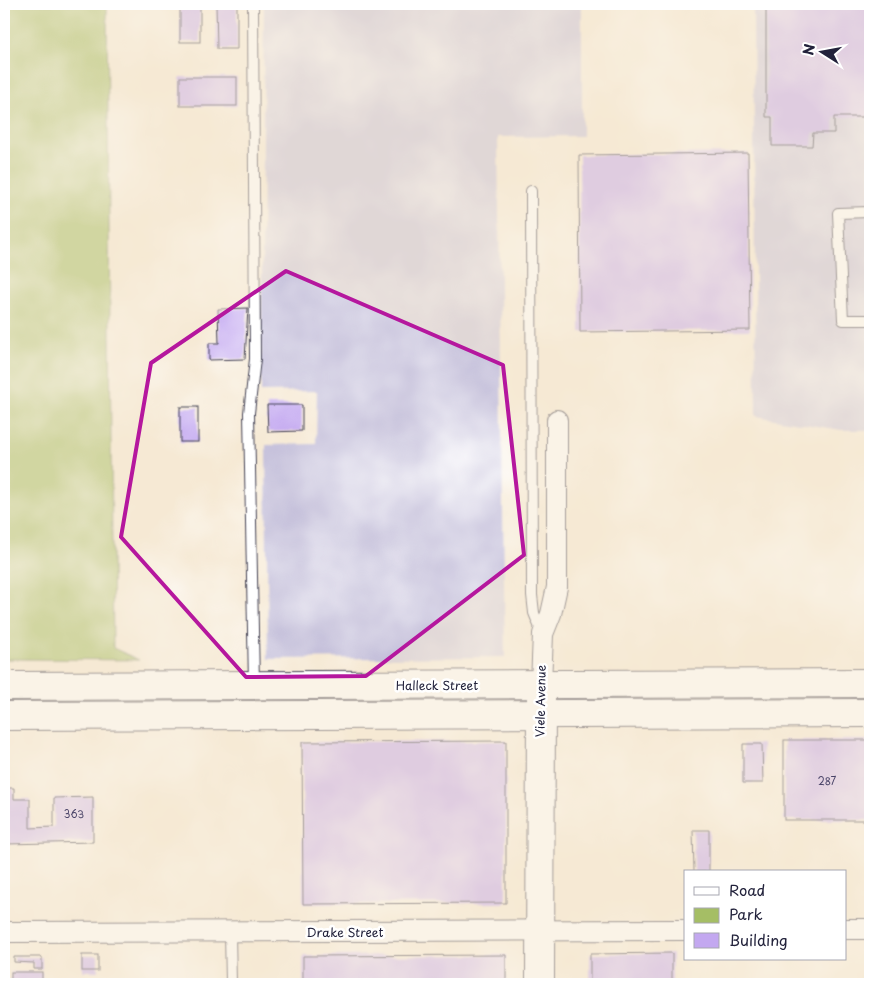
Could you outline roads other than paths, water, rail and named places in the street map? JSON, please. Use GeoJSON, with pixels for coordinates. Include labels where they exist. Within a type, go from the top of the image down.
{"type":"FeatureCollection","features":[{"type":"Feature","properties":{"kind":"main road","name":"Halleck Street"},"geometry":{"type":"LineString","coordinates":[[4,686],[870,683]]}},
{"type":"Feature","properties":{"kind":"main road","name":"Viele Avenue"},"geometry":{"type":"LineString","coordinates":[[540,984],[541,684]]}},
{"type":"Feature","properties":{"kind":"main road"},"geometry":{"type":"LineString","coordinates":[[4,716],[540,716],[870,713]]}},
{"type":"Feature","properties":{"kind":"street","name":"Viele Avenue"},"geometry":{"type":"LineString","coordinates":[[541,684],[542,634],[551,614],[557,587],[557,420]]}},
{"type":"Feature","properties":{"kind":"street"},"geometry":{"type":"LineString","coordinates":[[846,929],[870,929]]}},
{"type":"Feature","properties":{"kind":"street","name":"Drake Street"},"geometry":{"type":"LineString","coordinates":[[4,932],[684,930]]}},
{"type":"Feature","properties":{"kind":"lane"},"geometry":{"type":"LineString","coordinates":[[253,4],[255,359],[249,413],[254,685]]}},
{"type":"Feature","properties":{"kind":"lane"},"geometry":{"type":"LineString","coordinates":[[531,191],[532,595],[534,613],[542,634]]}},
{"type":"Feature","properties":{"kind":"lane"},"geometry":{"type":"LineString","coordinates":[[870,212],[838,213],[843,320],[870,320]]}},
{"type":"Feature","properties":{"kind":"lane"},"geometry":{"type":"LineString","coordinates":[[230,932],[231,984]]}}]}
